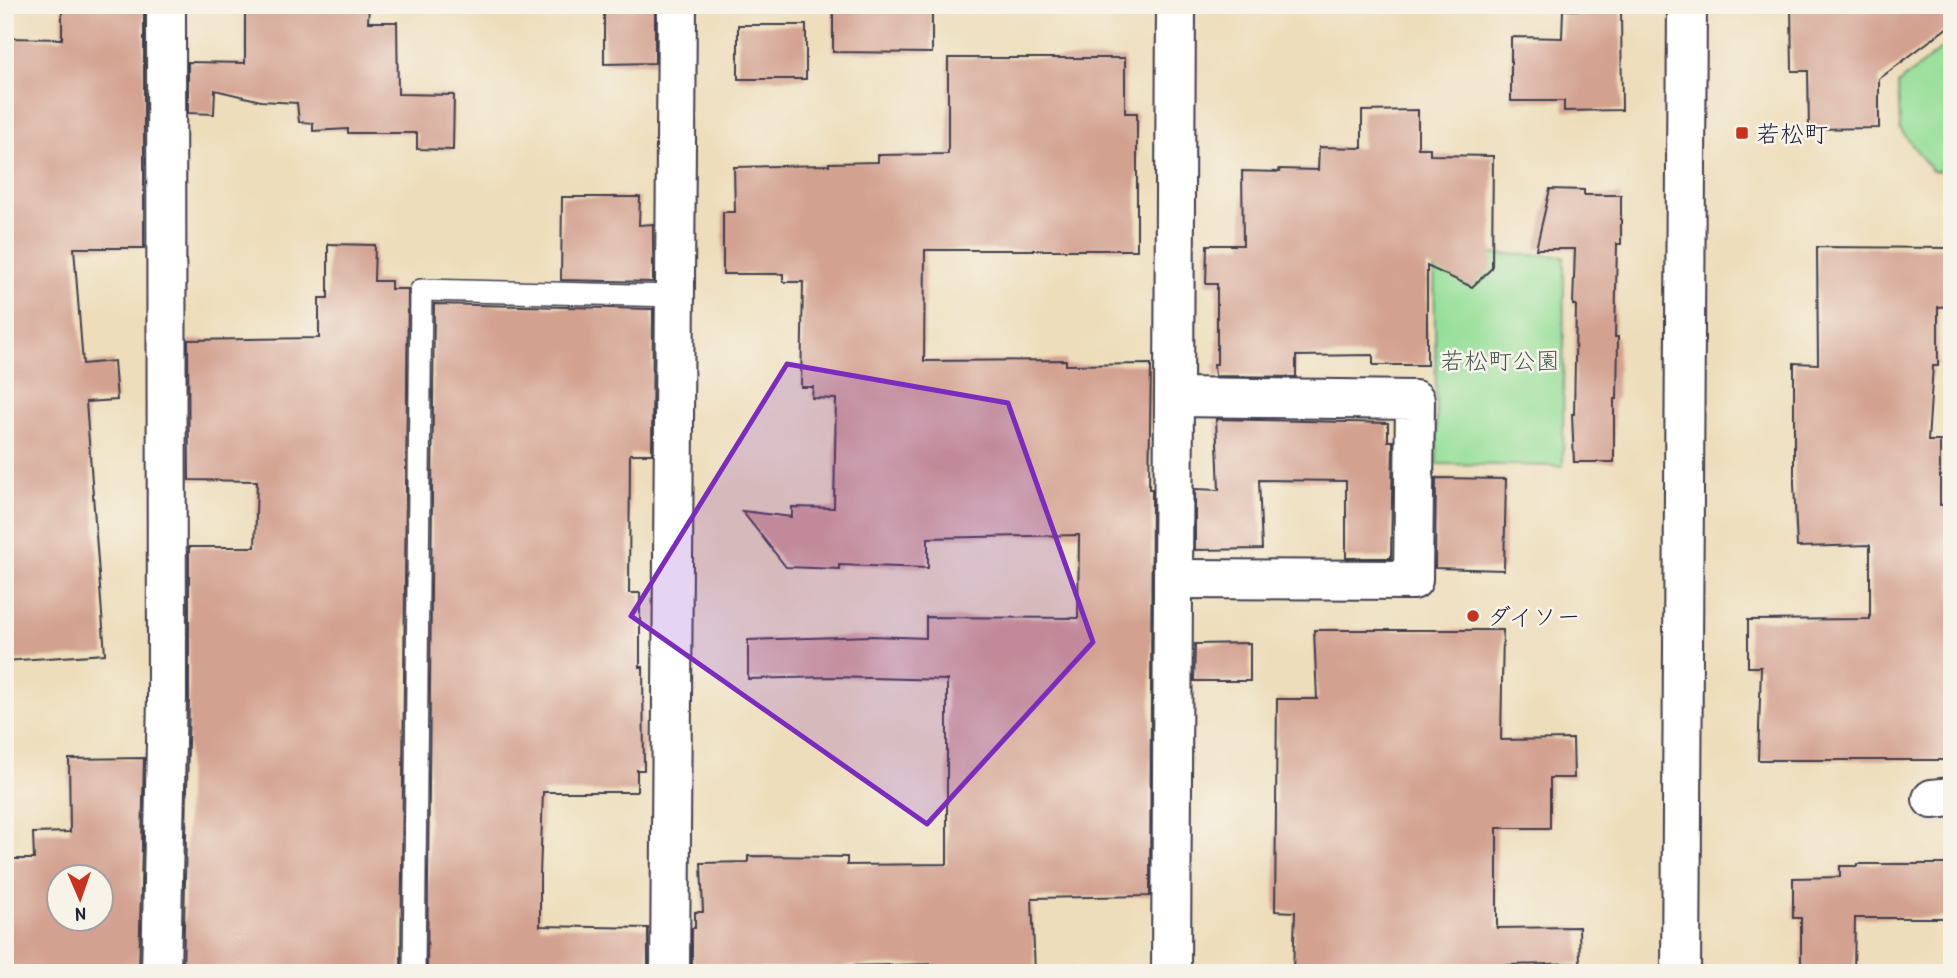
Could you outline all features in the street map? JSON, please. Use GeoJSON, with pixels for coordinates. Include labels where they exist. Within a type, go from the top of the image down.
{"type":"FeatureCollection","features":[{"type":"Feature","properties":{"kind":"street"},"geometry":{"type":"LineString","coordinates":[[161,973],[167,697],[166,5]]}},
{"type":"Feature","properties":{"kind":"street"},"geometry":{"type":"LineString","coordinates":[[670,973],[677,5]]}},
{"type":"Feature","properties":{"kind":"street"},"geometry":{"type":"LineString","coordinates":[[1171,973],[1176,5]]}},
{"type":"Feature","properties":{"kind":"street"},"geometry":{"type":"LineString","coordinates":[[1681,973],[1687,5]]}},
{"type":"Feature","properties":{"kind":"street"},"geometry":{"type":"LineString","coordinates":[[1173,579],[1413,580],[1415,400],[1174,397]]}},
{"type":"Feature","properties":{"kind":"lane"},"geometry":{"type":"LineString","coordinates":[[414,973],[421,290],[675,296]]}},
{"type":"Feature","properties":{"kind":"highlighted area"},"geometry":{"type":"Polygon","coordinates":[[[787,364],[1008,403],[1093,642],[927,824],[631,616],[787,364]]]}},
{"type":"Feature","properties":{"kind":"green space"},"geometry":{"type":"Polygon","coordinates":[[[1952,40],[1952,170],[1932,171],[1900,129],[1898,84],[1952,40]]]}},
{"type":"Feature","properties":{"kind":"green space","name":"若松町公園"},"geometry":{"type":"Polygon","coordinates":[[[1434,252],[1564,256],[1563,466],[1437,464],[1434,252]]]}},
{"type":"Feature","properties":{"kind":"building"},"geometry":{"type":"Polygon","coordinates":[[[62,5],[144,5],[144,248],[74,248],[83,364],[114,361],[117,400],[86,402],[105,654],[5,661],[5,38],[62,39],[62,5]]]}},
{"type":"Feature","properties":{"kind":"building"},"geometry":{"type":"Polygon","coordinates":[[[604,5],[655,5],[655,63],[604,64],[604,5]]]}},
{"type":"Feature","properties":{"kind":"building"},"geometry":{"type":"Polygon","coordinates":[[[833,5],[932,5],[932,53],[833,52],[833,5]]]}},
{"type":"Feature","properties":{"kind":"building"},"geometry":{"type":"Polygon","coordinates":[[[1791,5],[1952,5],[1952,24],[1879,79],[1879,128],[1809,129],[1808,71],[1792,71],[1791,5]]]}},
{"type":"Feature","properties":{"kind":"building"},"geometry":{"type":"Polygon","coordinates":[[[369,6],[368,22],[397,22],[398,94],[454,95],[453,150],[417,149],[417,133],[348,133],[348,129],[313,131],[313,123],[299,122],[297,103],[261,101],[215,90],[214,114],[188,113],[188,62],[245,63],[245,7],[369,6]]]}},
{"type":"Feature","properties":{"kind":"building"},"geometry":{"type":"Polygon","coordinates":[[[1621,9],[1622,110],[1564,111],[1564,101],[1511,101],[1511,37],[1562,38],[1563,10],[1621,9]]]}},
{"type":"Feature","properties":{"kind":"building"},"geometry":{"type":"Polygon","coordinates":[[[738,25],[806,25],[806,79],[738,79],[738,25]]]}},
{"type":"Feature","properties":{"kind":"building"},"geometry":{"type":"Polygon","coordinates":[[[948,58],[1125,58],[1125,113],[1137,113],[1137,250],[925,250],[924,361],[1066,360],[1066,365],[1151,364],[1150,896],[1032,898],[1035,973],[934,973],[934,964],[844,966],[844,969],[692,968],[692,928],[695,928],[695,912],[703,912],[701,863],[748,862],[748,856],[847,857],[847,865],[947,864],[947,680],[831,677],[748,679],[748,640],[871,636],[926,638],[926,617],[1078,618],[1079,535],[928,538],[928,568],[839,565],[839,569],[786,567],[742,511],[792,517],[792,507],[834,508],[836,399],[812,398],[813,387],[801,387],[803,282],[783,282],[783,274],[723,274],[723,212],[735,212],[734,167],[829,165],[878,162],[878,155],[948,154],[948,58]]]}},
{"type":"Feature","properties":{"kind":"building"},"geometry":{"type":"Polygon","coordinates":[[[1418,110],[1418,148],[1430,148],[1430,155],[1493,156],[1492,268],[1472,287],[1427,266],[1427,365],[1373,365],[1373,355],[1296,356],[1296,377],[1215,376],[1217,284],[1206,284],[1207,245],[1243,245],[1242,171],[1318,170],[1319,147],[1362,148],[1362,111],[1418,110]]]}},
{"type":"Feature","properties":{"kind":"building"},"geometry":{"type":"Polygon","coordinates":[[[1550,189],[1584,190],[1584,195],[1621,195],[1621,244],[1617,244],[1615,337],[1618,337],[1614,462],[1574,462],[1572,414],[1575,249],[1536,249],[1550,189]]]}},
{"type":"Feature","properties":{"kind":"building"},"geometry":{"type":"Polygon","coordinates":[[[562,197],[640,197],[639,225],[653,224],[653,282],[561,280],[562,197]]]}},
{"type":"Feature","properties":{"kind":"building"},"geometry":{"type":"Polygon","coordinates":[[[328,244],[375,245],[374,281],[391,281],[391,289],[408,289],[401,973],[183,973],[189,697],[189,547],[255,547],[257,481],[189,480],[188,340],[319,338],[319,298],[328,298],[328,244]]]}},
{"type":"Feature","properties":{"kind":"building"},"geometry":{"type":"Polygon","coordinates":[[[1817,247],[1952,248],[1952,306],[1938,307],[1938,366],[1933,366],[1928,441],[1940,441],[1940,505],[1952,504],[1952,760],[1758,760],[1761,667],[1748,667],[1748,620],[1870,619],[1870,545],[1797,547],[1794,363],[1818,364],[1817,247]]]}},
{"type":"Feature","properties":{"kind":"building"},"geometry":{"type":"Polygon","coordinates":[[[434,304],[653,309],[652,454],[630,454],[629,593],[640,593],[644,770],[637,770],[637,792],[543,792],[540,875],[540,926],[648,928],[648,969],[641,969],[641,973],[427,973],[434,304]]]}},
{"type":"Feature","properties":{"kind":"building"},"geometry":{"type":"Polygon","coordinates":[[[1216,419],[1388,423],[1388,441],[1393,441],[1391,558],[1346,558],[1346,481],[1259,480],[1262,549],[1195,550],[1195,489],[1219,490],[1216,419]]]}},
{"type":"Feature","properties":{"kind":"building"},"geometry":{"type":"Polygon","coordinates":[[[1436,478],[1506,479],[1504,570],[1435,568],[1436,478]]]}},
{"type":"Feature","properties":{"kind":"building"},"geometry":{"type":"Polygon","coordinates":[[[1314,630],[1503,630],[1501,740],[1573,739],[1574,778],[1550,778],[1550,828],[1497,828],[1497,928],[1579,927],[1580,963],[1411,968],[1411,973],[1293,973],[1295,912],[1275,911],[1277,699],[1317,699],[1314,630]]]}},
{"type":"Feature","properties":{"kind":"building"},"geometry":{"type":"Polygon","coordinates":[[[1250,643],[1250,681],[1194,681],[1195,644],[1250,643]]]}},
{"type":"Feature","properties":{"kind":"building"},"geometry":{"type":"Polygon","coordinates":[[[144,758],[139,972],[5,973],[5,859],[34,859],[33,833],[70,832],[69,759],[144,758]]]}},
{"type":"Feature","properties":{"kind":"building"},"geometry":{"type":"Polygon","coordinates":[[[1952,864],[1952,918],[1855,918],[1854,973],[1801,973],[1801,918],[1793,918],[1793,878],[1840,877],[1840,866],[1952,864]]]}},
{"type":"Feature","properties":{"kind":"place","name":"若松町"},"geometry":{"type":"Point","coordinates":[1742,133]}},
{"type":"Feature","properties":{"kind":"place","name":"ダイソー"},"geometry":{"type":"Point","coordinates":[1473,616]}}]}
